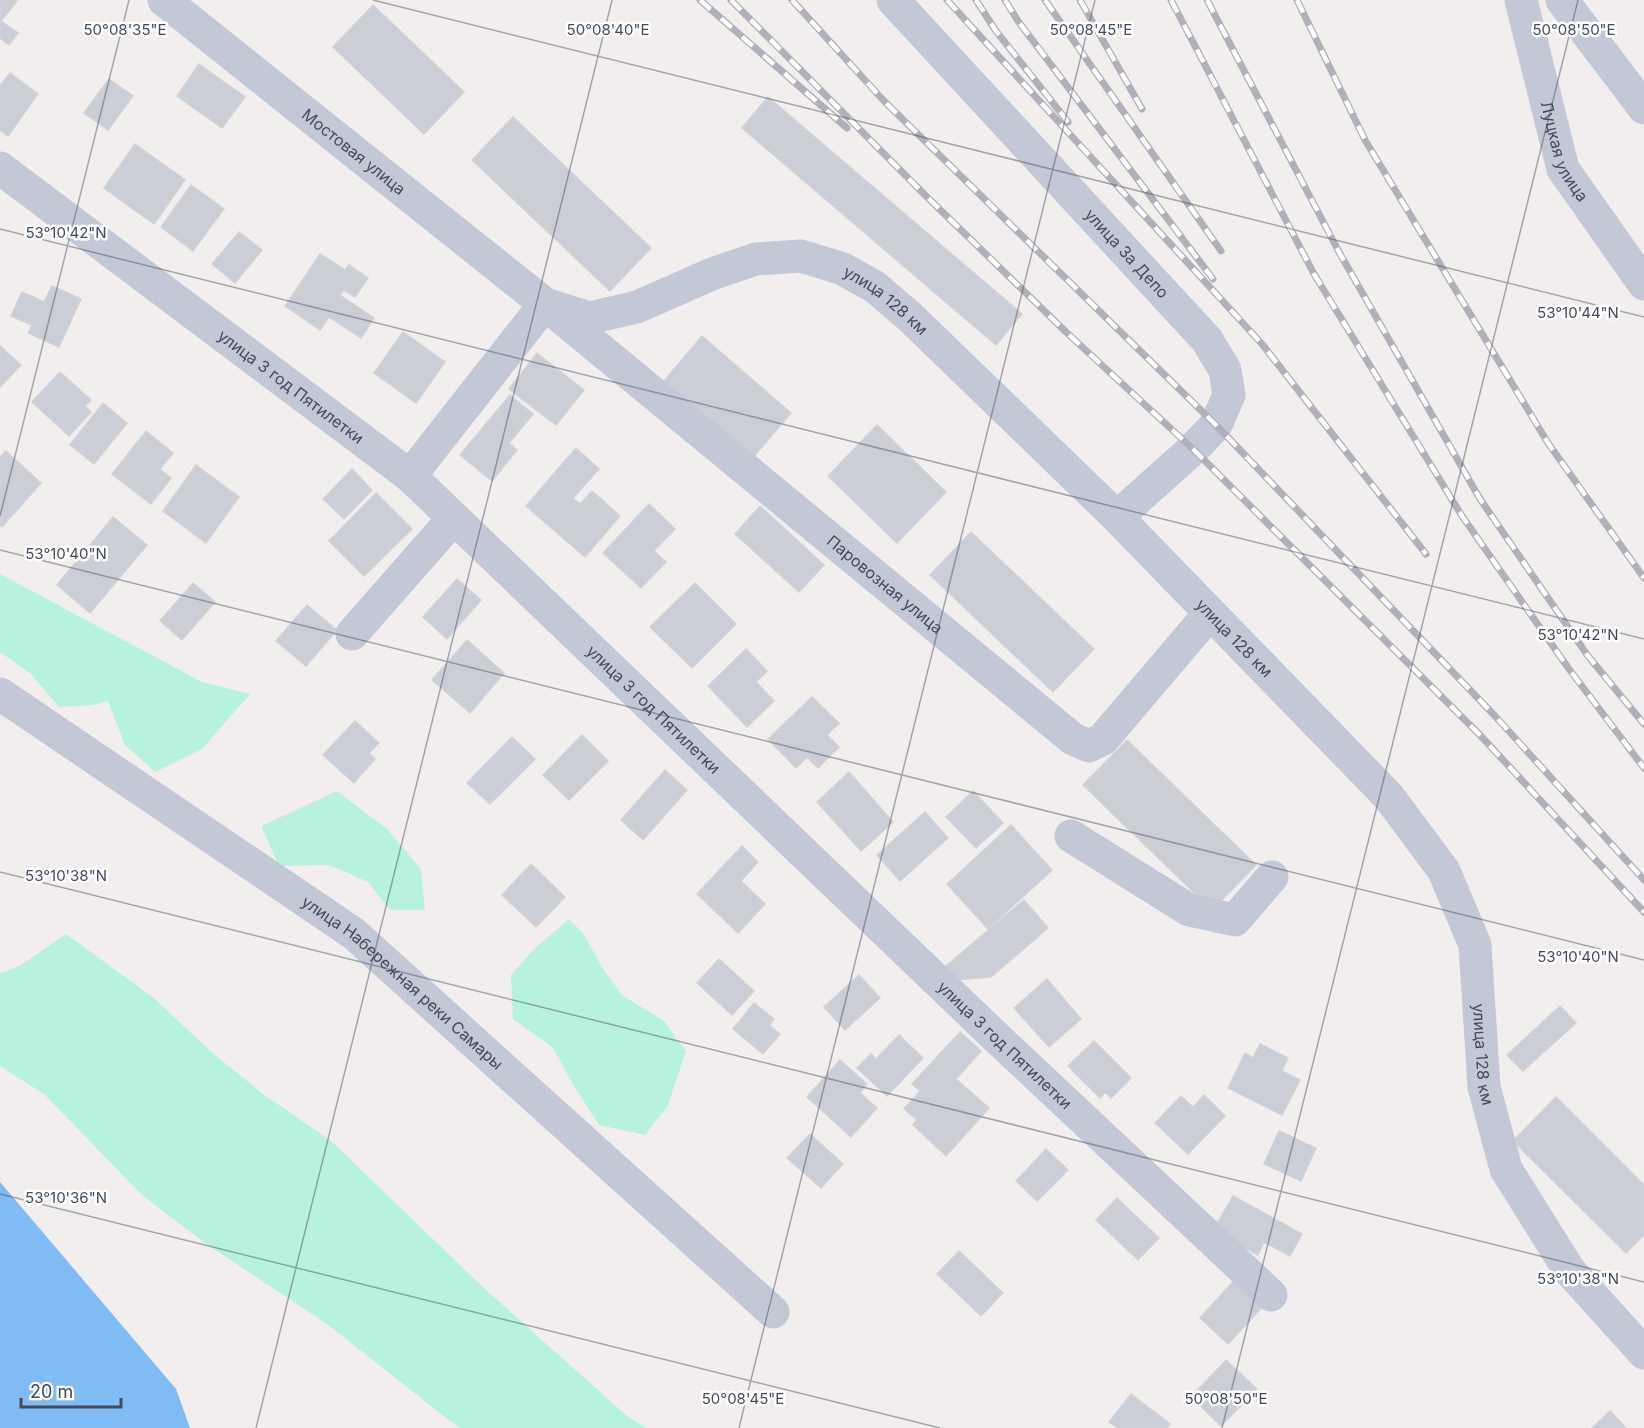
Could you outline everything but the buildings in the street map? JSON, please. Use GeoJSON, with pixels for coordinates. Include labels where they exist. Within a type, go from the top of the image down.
{"type":"FeatureCollection","features":[{"type":"Feature","properties":{"kind":"street","name":"Мостовая улица"},"geometry":{"type":"LineString","coordinates":[[164,0],[545,304]]}},
{"type":"Feature","properties":{"kind":"street","name":"улица За Депо"},"geometry":{"type":"LineString","coordinates":[[893,0],[1207,340],[1225,370],[1230,395],[1216,425],[1118,517]]}},
{"type":"Feature","properties":{"kind":"street","name":"Луцкая улица"},"geometry":{"type":"LineString","coordinates":[[1521,0],[1563,169],[1644,284]]}},
{"type":"Feature","properties":{"kind":"street"},"geometry":{"type":"LineString","coordinates":[[1562,0],[1644,108]]}},
{"type":"Feature","properties":{"kind":"street","name":"улица 3 год Пятилетки"},"geometry":{"type":"LineString","coordinates":[[0,168],[410,477],[998,1040],[1271,1295]]}},
{"type":"Feature","properties":{"kind":"street","name":"улица 128 км"},"geometry":{"type":"LineString","coordinates":[[545,304],[589,318],[637,307],[712,274],[756,259],[801,256],[843,269],[875,287],[910,317],[1118,517],[1389,797],[1444,871],[1475,945],[1484,1087],[1506,1169],[1569,1270],[1644,1353]]}},
{"type":"Feature","properties":{"kind":"street"},"geometry":{"type":"LineString","coordinates":[[410,477],[545,304]]}},
{"type":"Feature","properties":{"kind":"street","name":"Паровозная улица"},"geometry":{"type":"LineString","coordinates":[[545,304],[1073,739],[1089,746],[1103,739],[1210,614]]}},
{"type":"Feature","properties":{"kind":"street"},"geometry":{"type":"LineString","coordinates":[[352,634],[453,519]]}},
{"type":"Feature","properties":{"kind":"street","name":"улица Набережная реки Самары"},"geometry":{"type":"LineString","coordinates":[[0,694],[353,933],[773,1312]]}},
{"type":"Feature","properties":{"kind":"street"},"geometry":{"type":"LineString","coordinates":[[1071,836],[1189,910],[1235,920],[1272,877]]}},
{"type":"Feature","properties":{"kind":"green space"},"geometry":{"type":"Polygon","coordinates":[[[0,574],[202,682],[250,694],[202,749],[155,772],[125,745],[108,701],[93,705],[59,707],[31,674],[0,652],[0,574]]]}},
{"type":"Feature","properties":{"kind":"green space"},"geometry":{"type":"Polygon","coordinates":[[[337,791],[387,829],[421,869],[425,910],[390,910],[368,882],[329,865],[279,866],[261,826],[337,791]]]}},
{"type":"Feature","properties":{"kind":"green space"},"geometry":{"type":"Polygon","coordinates":[[[569,919],[583,933],[602,967],[622,995],[664,1021],[686,1051],[668,1105],[645,1135],[599,1125],[553,1048],[513,1019],[511,975],[534,949],[569,919]]]}},
{"type":"Feature","properties":{"kind":"green space"},"geometry":{"type":"Polygon","coordinates":[[[66,934],[154,998],[210,1051],[263,1094],[330,1140],[486,1290],[627,1416],[646,1428],[459,1428],[327,1324],[202,1241],[142,1195],[44,1094],[0,1066],[0,973],[18,967],[66,934]]]}},
{"type":"Feature","properties":{"kind":"water"},"geometry":{"type":"Polygon","coordinates":[[[0,1182],[176,1389],[190,1428],[0,1428],[0,1182]]]}},
{"type":"Feature","properties":{"kind":"railway"},"geometry":{"type":"LineString","coordinates":[[700,0],[847,128]]}},
{"type":"Feature","properties":{"kind":"railway"},"geometry":{"type":"LineString","coordinates":[[731,0],[926,196],[1066,332],[1193,449],[1479,734],[1644,912]]}},
{"type":"Feature","properties":{"kind":"railway"},"geometry":{"type":"LineString","coordinates":[[792,0],[884,101],[1216,425],[1495,716],[1644,880]]}},
{"type":"Feature","properties":{"kind":"railway"},"geometry":{"type":"LineString","coordinates":[[947,0],[1262,344],[1426,554]]}},
{"type":"Feature","properties":{"kind":"railway"},"geometry":{"type":"LineString","coordinates":[[976,0],[996,31],[1068,122]]}},
{"type":"Feature","properties":{"kind":"railway"},"geometry":{"type":"LineString","coordinates":[[1005,0],[1018,21],[1213,279]]}},
{"type":"Feature","properties":{"kind":"railway"},"geometry":{"type":"LineString","coordinates":[[1045,0],[1221,251]]}},
{"type":"Feature","properties":{"kind":"railway"},"geometry":{"type":"LineString","coordinates":[[1080,0],[1142,109]]}},
{"type":"Feature","properties":{"kind":"railway"},"geometry":{"type":"LineString","coordinates":[[1171,0],[1314,274],[1462,516],[1569,669],[1644,768]]}},
{"type":"Feature","properties":{"kind":"railway"},"geometry":{"type":"LineString","coordinates":[[1207,0],[1339,252],[1480,499],[1588,656],[1644,724]]}},
{"type":"Feature","properties":{"kind":"railway"},"geometry":{"type":"LineString","coordinates":[[1297,0],[1365,140],[1548,443],[1644,578]]}}]}
